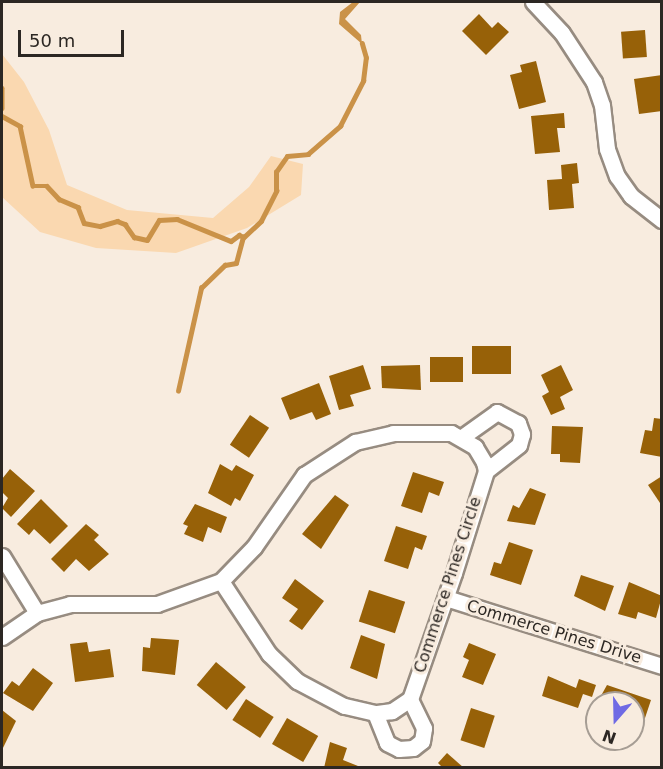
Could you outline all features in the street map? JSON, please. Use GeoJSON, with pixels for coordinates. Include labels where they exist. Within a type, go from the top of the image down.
{"type":"FeatureCollection","features":[{"type":"Feature","properties":{"kind":"street"},"geometry":{"type":"LineString","coordinates":[[532,2],[562,33],[594,82],[602,105],[607,149],[617,176],[631,196],[662,220]]}},
{"type":"Feature","properties":{"kind":"street"},"geometry":{"type":"LineString","coordinates":[[2,637],[37,613],[92,602],[157,604],[221,581],[254,547],[288,492],[310,469],[338,451],[393,433],[462,437],[497,412],[518,423],[519,445],[486,471],[480,454],[462,437]]}},
{"type":"Feature","properties":{"kind":"street","name":"Commerce Pines Circle"},"geometry":{"type":"LineString","coordinates":[[410,699],[446,598],[486,471]]}},
{"type":"Feature","properties":{"kind":"street"},"geometry":{"type":"LineString","coordinates":[[2,556],[37,613]]}},
{"type":"Feature","properties":{"kind":"street"},"geometry":{"type":"LineString","coordinates":[[221,581],[280,668],[329,700],[375,713],[392,711],[410,699],[424,728],[422,741],[414,748],[399,749],[387,743],[375,713]]}},
{"type":"Feature","properties":{"kind":"street","name":"Commerce Pines Drive"},"geometry":{"type":"LineString","coordinates":[[446,598],[662,666]]}},
{"type":"Feature","properties":{"kind":"shaded area"},"geometry":{"type":"Polygon","coordinates":[[[353,2],[360,2],[345,19],[361,35],[362,44],[339,24],[340,12],[353,2]]]}},
{"type":"Feature","properties":{"kind":"shaded area"},"geometry":{"type":"Polygon","coordinates":[[[2,54],[24,82],[49,130],[67,185],[127,210],[213,218],[249,187],[271,156],[303,164],[301,195],[247,228],[176,253],[96,248],[40,232],[2,197],[2,54]]]}},
{"type":"Feature","properties":{"kind":"building"},"geometry":{"type":"Polygon","coordinates":[[[479,14],[492,28],[498,22],[509,32],[486,55],[462,31],[479,14]]]}},
{"type":"Feature","properties":{"kind":"building"},"geometry":{"type":"Polygon","coordinates":[[[645,30],[647,57],[623,59],[621,32],[645,30]]]}},
{"type":"Feature","properties":{"kind":"building"},"geometry":{"type":"Polygon","coordinates":[[[536,61],[546,102],[519,109],[510,75],[522,72],[520,65],[536,61]]]}},
{"type":"Feature","properties":{"kind":"building"},"geometry":{"type":"Polygon","coordinates":[[[662,75],[662,111],[639,114],[634,79],[662,75]]]}},
{"type":"Feature","properties":{"kind":"building"},"geometry":{"type":"Polygon","coordinates":[[[564,113],[565,128],[557,128],[560,152],[535,154],[531,116],[564,113]]]}},
{"type":"Feature","properties":{"kind":"building"},"geometry":{"type":"Polygon","coordinates":[[[577,163],[579,183],[572,184],[574,208],[549,210],[547,180],[562,179],[561,165],[577,163]]]}},
{"type":"Feature","properties":{"kind":"building"},"geometry":{"type":"Polygon","coordinates":[[[472,346],[511,346],[511,374],[472,374],[472,346]]]}},
{"type":"Feature","properties":{"kind":"building"},"geometry":{"type":"Polygon","coordinates":[[[430,357],[463,357],[463,382],[430,382],[430,357]]]}},
{"type":"Feature","properties":{"kind":"building"},"geometry":{"type":"Polygon","coordinates":[[[363,365],[371,389],[350,395],[354,406],[339,410],[329,376],[363,365]]]}},
{"type":"Feature","properties":{"kind":"building"},"geometry":{"type":"Polygon","coordinates":[[[420,365],[421,390],[382,388],[381,366],[420,365]]]}},
{"type":"Feature","properties":{"kind":"building"},"geometry":{"type":"Polygon","coordinates":[[[561,365],[573,390],[560,397],[565,409],[551,415],[542,396],[549,392],[541,375],[561,365]]]}},
{"type":"Feature","properties":{"kind":"building"},"geometry":{"type":"Polygon","coordinates":[[[319,383],[331,414],[316,420],[312,412],[290,420],[281,398],[319,383]]]}},
{"type":"Feature","properties":{"kind":"building"},"geometry":{"type":"Polygon","coordinates":[[[250,415],[269,428],[249,458],[230,445],[250,415]]]}},
{"type":"Feature","properties":{"kind":"building"},"geometry":{"type":"Polygon","coordinates":[[[654,418],[662,419],[662,457],[640,453],[645,430],[652,431],[654,418]]]}},
{"type":"Feature","properties":{"kind":"building"},"geometry":{"type":"Polygon","coordinates":[[[552,426],[583,427],[580,463],[560,462],[560,454],[551,454],[552,426]]]}},
{"type":"Feature","properties":{"kind":"building"},"geometry":{"type":"Polygon","coordinates":[[[220,464],[232,471],[236,465],[254,475],[240,501],[235,498],[231,506],[208,493],[220,464]]]}},
{"type":"Feature","properties":{"kind":"building"},"geometry":{"type":"Polygon","coordinates":[[[10,469],[35,491],[11,517],[2,508],[8,498],[2,492],[2,479],[10,469]]]}},
{"type":"Feature","properties":{"kind":"building"},"geometry":{"type":"Polygon","coordinates":[[[413,472],[444,482],[439,496],[429,492],[422,513],[401,506],[413,472]]]}},
{"type":"Feature","properties":{"kind":"building"},"geometry":{"type":"Polygon","coordinates":[[[662,476],[662,506],[648,485],[662,476]]]}},
{"type":"Feature","properties":{"kind":"building"},"geometry":{"type":"Polygon","coordinates":[[[530,488],[546,494],[535,525],[507,521],[513,505],[519,508],[530,488]]]}},
{"type":"Feature","properties":{"kind":"building"},"geometry":{"type":"Polygon","coordinates":[[[335,495],[349,505],[321,549],[302,534],[335,495]]]}},
{"type":"Feature","properties":{"kind":"building"},"geometry":{"type":"Polygon","coordinates":[[[41,499],[68,526],[50,544],[34,529],[29,535],[17,524],[41,499]]]}},
{"type":"Feature","properties":{"kind":"building"},"geometry":{"type":"Polygon","coordinates":[[[195,504],[227,517],[221,533],[208,527],[203,542],[184,534],[188,526],[183,524],[195,504]]]}},
{"type":"Feature","properties":{"kind":"building"},"geometry":{"type":"Polygon","coordinates":[[[86,524],[99,535],[94,540],[109,554],[89,571],[76,559],[64,572],[51,559],[86,524]]]}},
{"type":"Feature","properties":{"kind":"building"},"geometry":{"type":"Polygon","coordinates":[[[396,526],[427,536],[422,550],[415,547],[408,569],[384,561],[396,526]]]}},
{"type":"Feature","properties":{"kind":"building"},"geometry":{"type":"Polygon","coordinates":[[[509,542],[533,550],[521,585],[490,575],[494,562],[501,564],[509,542]]]}},
{"type":"Feature","properties":{"kind":"building"},"geometry":{"type":"Polygon","coordinates":[[[581,575],[614,586],[605,611],[574,596],[581,575]]]}},
{"type":"Feature","properties":{"kind":"building"},"geometry":{"type":"Polygon","coordinates":[[[295,579],[324,601],[302,630],[289,621],[298,609],[282,598],[295,579]]]}},
{"type":"Feature","properties":{"kind":"building"},"geometry":{"type":"Polygon","coordinates":[[[629,582],[662,596],[656,618],[638,612],[636,619],[618,614],[629,582]]]}},
{"type":"Feature","properties":{"kind":"building"},"geometry":{"type":"Polygon","coordinates":[[[369,590],[405,602],[395,633],[359,621],[369,590]]]}},
{"type":"Feature","properties":{"kind":"building"},"geometry":{"type":"Polygon","coordinates":[[[361,635],[385,644],[377,679],[350,668],[361,635]]]}},
{"type":"Feature","properties":{"kind":"building"},"geometry":{"type":"Polygon","coordinates":[[[151,638],[179,640],[175,675],[142,671],[143,647],[150,648],[151,638]]]}},
{"type":"Feature","properties":{"kind":"building"},"geometry":{"type":"Polygon","coordinates":[[[87,642],[89,652],[110,649],[114,677],[75,682],[70,644],[87,642]]]}},
{"type":"Feature","properties":{"kind":"building"},"geometry":{"type":"Polygon","coordinates":[[[469,643],[496,654],[483,685],[462,677],[469,660],[463,657],[469,643]]]}},
{"type":"Feature","properties":{"kind":"building"},"geometry":{"type":"Polygon","coordinates":[[[216,662],[246,687],[227,710],[197,685],[216,662]]]}},
{"type":"Feature","properties":{"kind":"building"},"geometry":{"type":"Polygon","coordinates":[[[33,668],[53,683],[33,711],[3,693],[12,681],[19,686],[33,668]]]}},
{"type":"Feature","properties":{"kind":"building"},"geometry":{"type":"Polygon","coordinates":[[[548,676],[576,688],[579,679],[596,685],[594,691],[585,691],[578,708],[542,696],[548,676]]]}},
{"type":"Feature","properties":{"kind":"building"},"geometry":{"type":"Polygon","coordinates":[[[607,685],[625,691],[604,691],[607,685]]]}},
{"type":"Feature","properties":{"kind":"building"},"geometry":{"type":"Polygon","coordinates":[[[645,698],[651,700],[645,718],[645,698]]]}},
{"type":"Feature","properties":{"kind":"building"},"geometry":{"type":"Polygon","coordinates":[[[246,699],[274,717],[260,738],[232,720],[246,699]]]}},
{"type":"Feature","properties":{"kind":"building"},"geometry":{"type":"Polygon","coordinates":[[[471,708],[495,716],[484,748],[460,740],[471,708]]]}},
{"type":"Feature","properties":{"kind":"building"},"geometry":{"type":"Polygon","coordinates":[[[2,710],[16,721],[2,750],[2,710]]]}},
{"type":"Feature","properties":{"kind":"building"},"geometry":{"type":"Polygon","coordinates":[[[287,718],[318,736],[303,762],[272,744],[287,718]]]}},
{"type":"Feature","properties":{"kind":"building"},"geometry":{"type":"Polygon","coordinates":[[[330,742],[347,748],[343,760],[363,768],[324,768],[330,742]]]}},
{"type":"Feature","properties":{"kind":"building"},"geometry":{"type":"Polygon","coordinates":[[[447,753],[464,768],[443,768],[438,763],[447,753]]]}},
{"type":"Feature","properties":{"kind":"waterway"},"geometry":{"type":"LineString","coordinates":[[2,116],[20,126],[33,186],[47,186],[59,199],[78,207],[84,223],[100,226],[117,221],[125,224],[134,237],[147,240],[159,220],[177,219],[231,241],[239,235],[244,237],[261,221],[276,191],[276,172],[287,156],[308,154],[340,126],[363,81],[366,58],[362,44]]}},
{"type":"Feature","properties":{"kind":"waterway"},"geometry":{"type":"LineString","coordinates":[[2,88],[2,108]]}},
{"type":"Feature","properties":{"kind":"waterway"},"geometry":{"type":"LineString","coordinates":[[178,391],[201,288],[225,265],[236,263],[243,237]]}}]}
